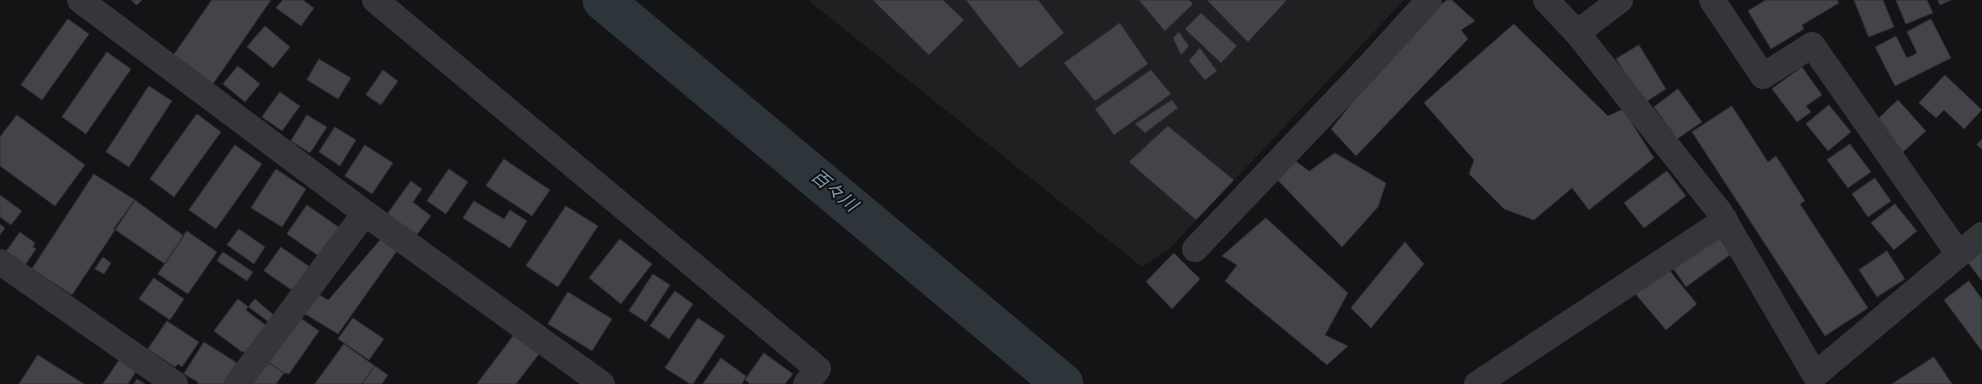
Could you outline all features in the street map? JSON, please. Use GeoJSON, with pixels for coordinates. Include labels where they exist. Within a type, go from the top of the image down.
{"type":"FeatureCollection","features":[{"type":"Feature","properties":{"kind":"street"},"geometry":{"type":"LineString","coordinates":[[80,0],[365,213],[602,384]]}},
{"type":"Feature","properties":{"kind":"street"},"geometry":{"type":"LineString","coordinates":[[375,0],[818,369],[806,384]]}},
{"type":"Feature","properties":{"kind":"street"},"geometry":{"type":"LineString","coordinates":[[1195,249],[1371,64],[1429,0]]}},
{"type":"Feature","properties":{"kind":"street"},"geometry":{"type":"LineString","coordinates":[[1546,0],[1576,33],[1713,204],[1815,375],[1958,253],[1982,235]]}},
{"type":"Feature","properties":{"kind":"street"},"geometry":{"type":"LineString","coordinates":[[1576,33],[1620,0]]}},
{"type":"Feature","properties":{"kind":"street"},"geometry":{"type":"LineString","coordinates":[[1712,0],[1763,76],[1812,45],[1958,253]]}},
{"type":"Feature","properties":{"kind":"street"},"geometry":{"type":"LineString","coordinates":[[236,384],[365,213]]}},
{"type":"Feature","properties":{"kind":"street"},"geometry":{"type":"LineString","coordinates":[[1476,384],[1724,220]]}},
{"type":"Feature","properties":{"kind":"street"},"geometry":{"type":"LineString","coordinates":[[0,262],[176,384]]}},
{"type":"Feature","properties":{"kind":"shaded area"},"geometry":{"type":"Polygon","coordinates":[[[808,0],[1404,0],[1168,250],[1142,267],[808,0]]]}},
{"type":"Feature","properties":{"kind":"building"},"geometry":{"type":"Polygon","coordinates":[[[131,0],[142,0],[137,5],[131,0]]]}},
{"type":"Feature","properties":{"kind":"building"},"geometry":{"type":"Polygon","coordinates":[[[212,0],[271,0],[213,84],[173,56],[212,0]]]}},
{"type":"Feature","properties":{"kind":"building"},"geometry":{"type":"Polygon","coordinates":[[[283,0],[303,0],[314,8],[301,26],[276,8],[283,0]]]}},
{"type":"Feature","properties":{"kind":"building"},"geometry":{"type":"Polygon","coordinates":[[[873,0],[943,0],[964,20],[929,55],[873,0]]]}},
{"type":"Feature","properties":{"kind":"building"},"geometry":{"type":"Polygon","coordinates":[[[966,0],[1038,0],[1064,33],[1020,68],[966,0]]]}},
{"type":"Feature","properties":{"kind":"building"},"geometry":{"type":"Polygon","coordinates":[[[1139,0],[1189,0],[1193,4],[1165,31],[1139,0]]]}},
{"type":"Feature","properties":{"kind":"building"},"geometry":{"type":"Polygon","coordinates":[[[1207,0],[1287,0],[1248,42],[1207,0]]]}},
{"type":"Feature","properties":{"kind":"building"},"geometry":{"type":"Polygon","coordinates":[[[1447,0],[1452,0],[1475,21],[1461,30],[1468,39],[1356,156],[1331,129],[1398,46],[1432,11],[1447,0]]]}},
{"type":"Feature","properties":{"kind":"building"},"geometry":{"type":"Polygon","coordinates":[[[1766,0],[1837,0],[1839,3],[1802,25],[1804,29],[1771,49],[1748,11],[1766,0]]]}},
{"type":"Feature","properties":{"kind":"building"},"geometry":{"type":"Polygon","coordinates":[[[1854,0],[1883,0],[1894,27],[1869,37],[1854,0]]]}},
{"type":"Feature","properties":{"kind":"building"},"geometry":{"type":"Polygon","coordinates":[[[1896,0],[1927,0],[1933,13],[1906,24],[1896,0]]]}},
{"type":"Feature","properties":{"kind":"building"},"geometry":{"type":"Polygon","coordinates":[[[1938,0],[1951,0],[1940,5],[1938,0]]]}},
{"type":"Feature","properties":{"kind":"building"},"geometry":{"type":"Polygon","coordinates":[[[1201,13],[1237,46],[1221,63],[1185,29],[1201,13]]]}},
{"type":"Feature","properties":{"kind":"building"},"geometry":{"type":"Polygon","coordinates":[[[68,19],[89,34],[42,100],[21,85],[68,19]]]}},
{"type":"Feature","properties":{"kind":"building"},"geometry":{"type":"Polygon","coordinates":[[[1931,19],[1951,58],[1895,86],[1875,47],[1896,36],[1907,58],[1917,53],[1907,32],[1931,19]]]}},
{"type":"Feature","properties":{"kind":"building"},"geometry":{"type":"Polygon","coordinates":[[[1120,23],[1148,64],[1095,101],[1064,63],[1120,23]]]}},
{"type":"Feature","properties":{"kind":"building"},"geometry":{"type":"Polygon","coordinates":[[[1514,24],[1608,116],[1623,109],[1654,158],[1589,210],[1572,188],[1534,220],[1504,209],[1469,174],[1474,160],[1424,103],[1514,24]]]}},
{"type":"Feature","properties":{"kind":"building"},"geometry":{"type":"Polygon","coordinates":[[[265,26],[290,47],[273,68],[247,47],[265,26]]]}},
{"type":"Feature","properties":{"kind":"building"},"geometry":{"type":"Polygon","coordinates":[[[1179,32],[1189,46],[1181,55],[1173,38],[1179,32]]]}},
{"type":"Feature","properties":{"kind":"building"},"geometry":{"type":"Polygon","coordinates":[[[1639,45],[1666,89],[1644,103],[1616,59],[1639,45]]]}},
{"type":"Feature","properties":{"kind":"building"},"geometry":{"type":"Polygon","coordinates":[[[1200,48],[1217,71],[1205,80],[1189,61],[1200,48]]]}},
{"type":"Feature","properties":{"kind":"building"},"geometry":{"type":"Polygon","coordinates":[[[107,52],[131,69],[86,134],[62,117],[107,52]]]}},
{"type":"Feature","properties":{"kind":"building"},"geometry":{"type":"Polygon","coordinates":[[[319,59],[351,78],[338,99],[307,80],[319,59]]]}},
{"type":"Feature","properties":{"kind":"building"},"geometry":{"type":"Polygon","coordinates":[[[238,66],[260,84],[245,102],[223,84],[238,66]]]}},
{"type":"Feature","properties":{"kind":"building"},"geometry":{"type":"Polygon","coordinates":[[[1802,67],[1822,95],[1806,106],[1811,112],[1797,122],[1772,89],[1802,67]]]}},
{"type":"Feature","properties":{"kind":"building"},"geometry":{"type":"Polygon","coordinates":[[[383,70],[398,81],[381,105],[366,95],[383,70]]]}},
{"type":"Feature","properties":{"kind":"building"},"geometry":{"type":"Polygon","coordinates":[[[1151,70],[1171,94],[1114,135],[1095,109],[1151,70]]]}},
{"type":"Feature","properties":{"kind":"building"},"geometry":{"type":"Polygon","coordinates":[[[1945,75],[1982,110],[1964,129],[1944,110],[1936,118],[1919,103],[1945,75]]]}},
{"type":"Feature","properties":{"kind":"building"},"geometry":{"type":"Polygon","coordinates":[[[149,86],[172,101],[129,167],[106,152],[149,86]]]}},
{"type":"Feature","properties":{"kind":"building"},"geometry":{"type":"Polygon","coordinates":[[[1678,89],[1702,122],[1677,139],[1654,107],[1678,89]]]}},
{"type":"Feature","properties":{"kind":"building"},"geometry":{"type":"Polygon","coordinates":[[[280,92],[300,106],[282,131],[262,117],[280,92]]]}},
{"type":"Feature","properties":{"kind":"building"},"geometry":{"type":"Polygon","coordinates":[[[1172,100],[1178,108],[1145,133],[1135,124],[1172,100]]]}},
{"type":"Feature","properties":{"kind":"building"},"geometry":{"type":"Polygon","coordinates":[[[1898,100],[1926,131],[1903,152],[1876,121],[1898,100]]]}},
{"type":"Feature","properties":{"kind":"building"},"geometry":{"type":"Polygon","coordinates":[[[1829,105],[1851,132],[1828,151],[1806,124],[1829,105]]]}},
{"type":"Feature","properties":{"kind":"building"},"geometry":{"type":"Polygon","coordinates":[[[1732,106],[1768,162],[1776,156],[1805,201],[1800,204],[1868,308],[1825,336],[1692,132],[1732,106]]]}},
{"type":"Feature","properties":{"kind":"building"},"geometry":{"type":"Polygon","coordinates":[[[197,114],[221,132],[174,197],[150,179],[197,114]]]}},
{"type":"Feature","properties":{"kind":"building"},"geometry":{"type":"Polygon","coordinates":[[[17,115],[85,165],[55,206],[0,166],[0,137],[17,115]]]}},
{"type":"Feature","properties":{"kind":"building"},"geometry":{"type":"Polygon","coordinates":[[[307,115],[327,127],[310,153],[291,141],[307,115]]]}},
{"type":"Feature","properties":{"kind":"building"},"geometry":{"type":"Polygon","coordinates":[[[1168,126],[1234,180],[1196,220],[1129,162],[1168,126]]]}},
{"type":"Feature","properties":{"kind":"building"},"geometry":{"type":"Polygon","coordinates":[[[335,127],[356,140],[340,166],[319,152],[335,127]]]}},
{"type":"Feature","properties":{"kind":"building"},"geometry":{"type":"Polygon","coordinates":[[[1982,139],[1982,149],[1977,145],[1982,139]]]}},
{"type":"Feature","properties":{"kind":"building"},"geometry":{"type":"Polygon","coordinates":[[[1850,144],[1871,172],[1848,188],[1827,160],[1850,144]]]}},
{"type":"Feature","properties":{"kind":"building"},"geometry":{"type":"Polygon","coordinates":[[[235,145],[262,164],[216,229],[189,210],[235,145]]]}},
{"type":"Feature","properties":{"kind":"building"},"geometry":{"type":"Polygon","coordinates":[[[365,145],[393,163],[372,194],[345,176],[365,145]]]}},
{"type":"Feature","properties":{"kind":"building"},"geometry":{"type":"Polygon","coordinates":[[[1335,153],[1386,183],[1378,207],[1342,247],[1269,171],[1288,155],[1309,171],[1335,153]]]}},
{"type":"Feature","properties":{"kind":"building"},"geometry":{"type":"Polygon","coordinates":[[[504,159],[550,190],[532,216],[486,186],[504,159]]]}},
{"type":"Feature","properties":{"kind":"building"},"geometry":{"type":"Polygon","coordinates":[[[276,169],[306,189],[282,227],[251,208],[276,169]]]}},
{"type":"Feature","properties":{"kind":"building"},"geometry":{"type":"Polygon","coordinates":[[[449,169],[468,182],[446,214],[427,201],[449,169]]]}},
{"type":"Feature","properties":{"kind":"building"},"geometry":{"type":"Polygon","coordinates":[[[1667,171],[1686,196],[1644,228],[1624,203],[1667,171]]]}},
{"type":"Feature","properties":{"kind":"building"},"geometry":{"type":"Polygon","coordinates":[[[94,174],[135,200],[72,295],[32,269],[94,174]]]}},
{"type":"Feature","properties":{"kind":"building"},"geometry":{"type":"Polygon","coordinates":[[[1875,178],[1891,201],[1868,217],[1852,194],[1875,178]]]}},
{"type":"Feature","properties":{"kind":"building"},"geometry":{"type":"Polygon","coordinates":[[[411,181],[422,189],[413,202],[431,216],[415,237],[386,216],[411,181]]]}},
{"type":"Feature","properties":{"kind":"building"},"geometry":{"type":"Polygon","coordinates":[[[0,195],[22,211],[11,225],[0,217],[0,195]]]}},
{"type":"Feature","properties":{"kind":"building"},"geometry":{"type":"Polygon","coordinates":[[[135,200],[184,236],[165,264],[114,229],[135,200]]]}},
{"type":"Feature","properties":{"kind":"building"},"geometry":{"type":"Polygon","coordinates":[[[474,201],[504,219],[510,210],[527,221],[510,248],[463,218],[474,201]]]}},
{"type":"Feature","properties":{"kind":"building"},"geometry":{"type":"Polygon","coordinates":[[[1895,204],[1917,231],[1894,250],[1871,223],[1895,204]]]}},
{"type":"Feature","properties":{"kind":"building"},"geometry":{"type":"Polygon","coordinates":[[[307,205],[340,228],[320,257],[287,234],[307,205]]]}},
{"type":"Feature","properties":{"kind":"building"},"geometry":{"type":"Polygon","coordinates":[[[566,206],[598,226],[558,287],[526,266],[566,206]]]}},
{"type":"Feature","properties":{"kind":"building"},"geometry":{"type":"Polygon","coordinates":[[[1266,218],[1348,293],[1325,335],[1348,346],[1327,365],[1225,281],[1237,265],[1222,256],[1266,218]]]}},
{"type":"Feature","properties":{"kind":"building"},"geometry":{"type":"Polygon","coordinates":[[[0,224],[5,228],[0,235],[0,224]]]}},
{"type":"Feature","properties":{"kind":"building"},"geometry":{"type":"Polygon","coordinates":[[[239,229],[265,247],[254,264],[227,245],[239,229]]]}},
{"type":"Feature","properties":{"kind":"building"},"geometry":{"type":"Polygon","coordinates":[[[187,231],[217,252],[188,294],[158,274],[187,231]]]}},
{"type":"Feature","properties":{"kind":"building"},"geometry":{"type":"Polygon","coordinates":[[[20,232],[35,243],[33,247],[36,249],[25,265],[6,252],[20,232]]]}},
{"type":"Feature","properties":{"kind":"building"},"geometry":{"type":"Polygon","coordinates":[[[1718,236],[1731,254],[1686,287],[1673,268],[1718,236]]]}},
{"type":"Feature","properties":{"kind":"building"},"geometry":{"type":"Polygon","coordinates":[[[382,238],[399,248],[338,334],[300,311],[313,291],[328,300],[382,238]]]}},
{"type":"Feature","properties":{"kind":"building"},"geometry":{"type":"Polygon","coordinates":[[[620,239],[652,264],[621,304],[589,278],[620,239]]]}},
{"type":"Feature","properties":{"kind":"building"},"geometry":{"type":"Polygon","coordinates":[[[1982,240],[1982,281],[1962,255],[1982,240]]]}},
{"type":"Feature","properties":{"kind":"building"},"geometry":{"type":"Polygon","coordinates":[[[1405,242],[1424,264],[1371,328],[1351,308],[1405,242]]]}},
{"type":"Feature","properties":{"kind":"building"},"geometry":{"type":"Polygon","coordinates":[[[281,247],[310,267],[293,291],[264,271],[281,247]]]}},
{"type":"Feature","properties":{"kind":"building"},"geometry":{"type":"Polygon","coordinates":[[[1887,251],[1905,279],[1877,297],[1859,270],[1887,251]]]}},
{"type":"Feature","properties":{"kind":"building"},"geometry":{"type":"Polygon","coordinates":[[[223,252],[253,272],[247,281],[217,261],[223,252]]]}},
{"type":"Feature","properties":{"kind":"building"},"geometry":{"type":"Polygon","coordinates":[[[1174,253],[1200,279],[1172,309],[1146,282],[1174,253]]]}},
{"type":"Feature","properties":{"kind":"building"},"geometry":{"type":"Polygon","coordinates":[[[103,257],[111,263],[104,274],[95,269],[103,257]]]}},
{"type":"Feature","properties":{"kind":"building"},"geometry":{"type":"Polygon","coordinates":[[[1665,265],[1697,304],[1666,330],[1633,291],[1665,265]]]}},
{"type":"Feature","properties":{"kind":"building"},"geometry":{"type":"Polygon","coordinates":[[[653,274],[670,285],[646,322],[629,311],[653,274]]]}},
{"type":"Feature","properties":{"kind":"building"},"geometry":{"type":"Polygon","coordinates":[[[154,278],[184,299],[170,320],[139,299],[154,278]]]}},
{"type":"Feature","properties":{"kind":"building"},"geometry":{"type":"Polygon","coordinates":[[[1969,281],[1982,299],[1982,351],[1944,300],[1969,281]]]}},
{"type":"Feature","properties":{"kind":"building"},"geometry":{"type":"Polygon","coordinates":[[[675,291],[693,304],[669,339],[650,326],[675,291]]]}},
{"type":"Feature","properties":{"kind":"building"},"geometry":{"type":"Polygon","coordinates":[[[568,292],[612,319],[592,351],[548,324],[568,292]]]}},
{"type":"Feature","properties":{"kind":"building"},"geometry":{"type":"Polygon","coordinates":[[[238,299],[270,323],[248,352],[242,352],[214,331],[238,299]]]}},
{"type":"Feature","properties":{"kind":"building"},"geometry":{"type":"Polygon","coordinates":[[[255,299],[276,317],[268,327],[246,310],[255,299]]]}},
{"type":"Feature","properties":{"kind":"building"},"geometry":{"type":"Polygon","coordinates":[[[298,316],[319,331],[289,374],[284,373],[266,361],[298,316]]]}},
{"type":"Feature","properties":{"kind":"building"},"geometry":{"type":"Polygon","coordinates":[[[353,318],[384,339],[369,360],[338,339],[353,318]]]}},
{"type":"Feature","properties":{"kind":"building"},"geometry":{"type":"Polygon","coordinates":[[[698,318],[725,336],[693,384],[690,384],[665,368],[698,318]]]}},
{"type":"Feature","properties":{"kind":"building"},"geometry":{"type":"Polygon","coordinates":[[[167,321],[199,342],[182,367],[178,364],[175,367],[148,349],[167,321]]]}},
{"type":"Feature","properties":{"kind":"building"},"geometry":{"type":"Polygon","coordinates":[[[514,335],[539,354],[516,384],[477,384],[514,335]]]}},
{"type":"Feature","properties":{"kind":"building"},"geometry":{"type":"Polygon","coordinates":[[[204,342],[242,366],[231,384],[197,384],[198,382],[184,374],[204,342]]]}},
{"type":"Feature","properties":{"kind":"building"},"geometry":{"type":"Polygon","coordinates":[[[344,344],[375,366],[362,384],[315,384],[344,344]]]}},
{"type":"Feature","properties":{"kind":"building"},"geometry":{"type":"Polygon","coordinates":[[[764,353],[793,374],[785,384],[750,384],[745,380],[764,353]]]}},
{"type":"Feature","properties":{"kind":"building"},"geometry":{"type":"Polygon","coordinates":[[[38,355],[84,384],[19,384],[38,355]]]}},
{"type":"Feature","properties":{"kind":"building"},"geometry":{"type":"Polygon","coordinates":[[[1934,357],[1952,384],[1892,384],[1934,357]]]}},
{"type":"Feature","properties":{"kind":"building"},"geometry":{"type":"Polygon","coordinates":[[[721,358],[746,376],[742,384],[703,384],[721,358]]]}},
{"type":"Feature","properties":{"kind":"building"},"geometry":{"type":"Polygon","coordinates":[[[120,359],[137,370],[128,384],[103,384],[120,359]]]}},
{"type":"Feature","properties":{"kind":"building"},"geometry":{"type":"Polygon","coordinates":[[[264,359],[284,373],[276,384],[247,384],[264,359]]]}},
{"type":"Feature","properties":{"kind":"building"},"geometry":{"type":"Polygon","coordinates":[[[375,366],[388,375],[382,384],[362,384],[375,366]]]}},
{"type":"Feature","properties":{"kind":"building"},"geometry":{"type":"Polygon","coordinates":[[[137,379],[145,384],[134,384],[137,379]]]}},
{"type":"Feature","properties":{"kind":"waterway","name":"百々川"},"geometry":{"type":"LineString","coordinates":[[603,0],[1063,384]]}}]}
